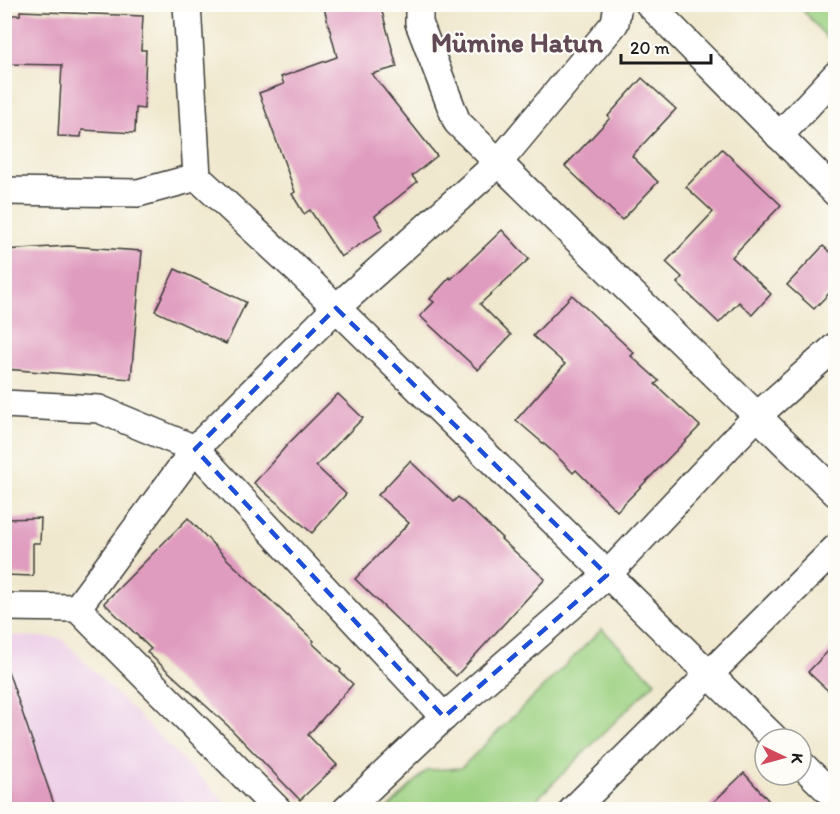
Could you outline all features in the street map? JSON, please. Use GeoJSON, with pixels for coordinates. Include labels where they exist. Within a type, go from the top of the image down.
{"type":"FeatureCollection","features":[{"type":"Feature","properties":{"kind":"street"},"geometry":{"type":"LineString","coordinates":[[187,4],[196,177],[336,308],[763,727]]}},
{"type":"Feature","properties":{"kind":"street"},"geometry":{"type":"LineString","coordinates":[[419,4],[419,23],[457,122],[836,493]]}},
{"type":"Feature","properties":{"kind":"street"},"geometry":{"type":"LineString","coordinates":[[78,608],[195,449],[336,308],[498,163],[615,23],[618,4]]}},
{"type":"Feature","properties":{"kind":"street"},"geometry":{"type":"LineString","coordinates":[[649,4],[836,193]]}},
{"type":"Feature","properties":{"kind":"street"},"geometry":{"type":"LineString","coordinates":[[779,136],[836,75]]}},
{"type":"Feature","properties":{"kind":"street"},"geometry":{"type":"LineString","coordinates":[[4,191],[138,194],[196,177]]}},
{"type":"Feature","properties":{"kind":"street"},"geometry":{"type":"LineString","coordinates":[[346,810],[444,717],[607,575],[756,416],[836,346]]}},
{"type":"Feature","properties":{"kind":"street"},"geometry":{"type":"LineString","coordinates":[[4,404],[99,409],[195,449],[444,717]]}},
{"type":"Feature","properties":{"kind":"street"},"geometry":{"type":"LineString","coordinates":[[573,810],[836,548]]}},
{"type":"Feature","properties":{"kind":"street"},"geometry":{"type":"LineString","coordinates":[[4,607],[78,608],[278,810]]}},
{"type":"Feature","properties":{"kind":"street"},"geometry":{"type":"LineString","coordinates":[[813,776],[836,798]]}},
{"type":"Feature","properties":{"kind":"highlighted area"},"geometry":{"type":"Polygon","coordinates":[[[336,308],[607,575],[444,717],[195,449],[336,308]]]}},
{"type":"Feature","properties":{"kind":"shaded area"},"geometry":{"type":"Polygon","coordinates":[[[5,635],[61,638],[232,809],[5,810],[5,635]]]}},
{"type":"Feature","properties":{"kind":"green space"},"geometry":{"type":"Polygon","coordinates":[[[798,5],[835,5],[835,47],[798,5]]]}},
{"type":"Feature","properties":{"kind":"green space"},"geometry":{"type":"Polygon","coordinates":[[[602,629],[655,682],[527,809],[387,809],[427,770],[461,768],[602,629]]]}},
{"type":"Feature","properties":{"kind":"building"},"geometry":{"type":"Polygon","coordinates":[[[323,4],[380,4],[397,67],[372,74],[437,156],[412,176],[417,182],[375,216],[383,229],[341,257],[310,210],[304,214],[292,194],[295,192],[259,93],[284,84],[281,77],[337,57],[323,4]]]}},
{"type":"Feature","properties":{"kind":"building"},"geometry":{"type":"Polygon","coordinates":[[[20,11],[143,16],[141,50],[146,50],[144,109],[136,108],[135,133],[82,130],[81,137],[58,136],[62,65],[4,64],[4,15],[20,15],[20,11]]]}},
{"type":"Feature","properties":{"kind":"building"},"geometry":{"type":"Polygon","coordinates":[[[642,78],[676,109],[632,156],[658,182],[622,220],[565,166],[610,118],[608,116],[642,78]]]}},
{"type":"Feature","properties":{"kind":"building"},"geometry":{"type":"Polygon","coordinates":[[[722,149],[781,205],[732,257],[771,294],[752,315],[739,302],[719,323],[677,283],[682,277],[666,262],[713,212],[686,187],[722,149]]]}},
{"type":"Feature","properties":{"kind":"building"},"geometry":{"type":"Polygon","coordinates":[[[502,230],[529,259],[480,304],[511,335],[478,370],[420,316],[434,302],[430,299],[450,277],[451,279],[502,230]]]}},
{"type":"Feature","properties":{"kind":"building"},"geometry":{"type":"Polygon","coordinates":[[[68,246],[142,251],[131,379],[4,369],[4,250],[68,246]]]}},
{"type":"Feature","properties":{"kind":"building"},"geometry":{"type":"Polygon","coordinates":[[[823,246],[836,257],[836,286],[814,309],[787,285],[823,246]]]}},
{"type":"Feature","properties":{"kind":"building"},"geometry":{"type":"Polygon","coordinates":[[[175,269],[246,302],[226,344],[155,311],[175,269]]]}},
{"type":"Feature","properties":{"kind":"building"},"geometry":{"type":"Polygon","coordinates":[[[572,295],[634,353],[631,356],[659,381],[655,384],[700,426],[617,511],[576,470],[573,473],[552,451],[516,420],[565,364],[533,336],[572,295]]]}},
{"type":"Feature","properties":{"kind":"building"},"geometry":{"type":"Polygon","coordinates":[[[338,394],[363,418],[316,466],[346,494],[312,533],[254,483],[288,444],[338,394]]]}},
{"type":"Feature","properties":{"kind":"building"},"geometry":{"type":"Polygon","coordinates":[[[410,461],[453,502],[458,497],[545,579],[456,676],[355,579],[409,523],[378,495],[410,461]]]}},
{"type":"Feature","properties":{"kind":"building"},"geometry":{"type":"Polygon","coordinates":[[[41,518],[40,543],[33,543],[33,576],[4,575],[4,519],[41,518]]]}},
{"type":"Feature","properties":{"kind":"building"},"geometry":{"type":"Polygon","coordinates":[[[188,518],[228,560],[314,641],[312,643],[353,684],[308,735],[337,765],[300,800],[228,726],[147,652],[151,649],[104,603],[188,518]]]}},
{"type":"Feature","properties":{"kind":"building"},"geometry":{"type":"Polygon","coordinates":[[[836,643],[836,698],[808,672],[836,643]]]}},
{"type":"Feature","properties":{"kind":"building"},"geometry":{"type":"Polygon","coordinates":[[[8,671],[56,810],[4,810],[4,672],[8,671]]]}},
{"type":"Feature","properties":{"kind":"building"},"geometry":{"type":"Polygon","coordinates":[[[744,773],[753,783],[753,787],[756,787],[777,810],[705,810],[744,773]]]}},
{"type":"Feature","properties":{"kind":"district","name":"Mümine Hatun"},"geometry":{"type":"Point","coordinates":[517,43]}}]}
